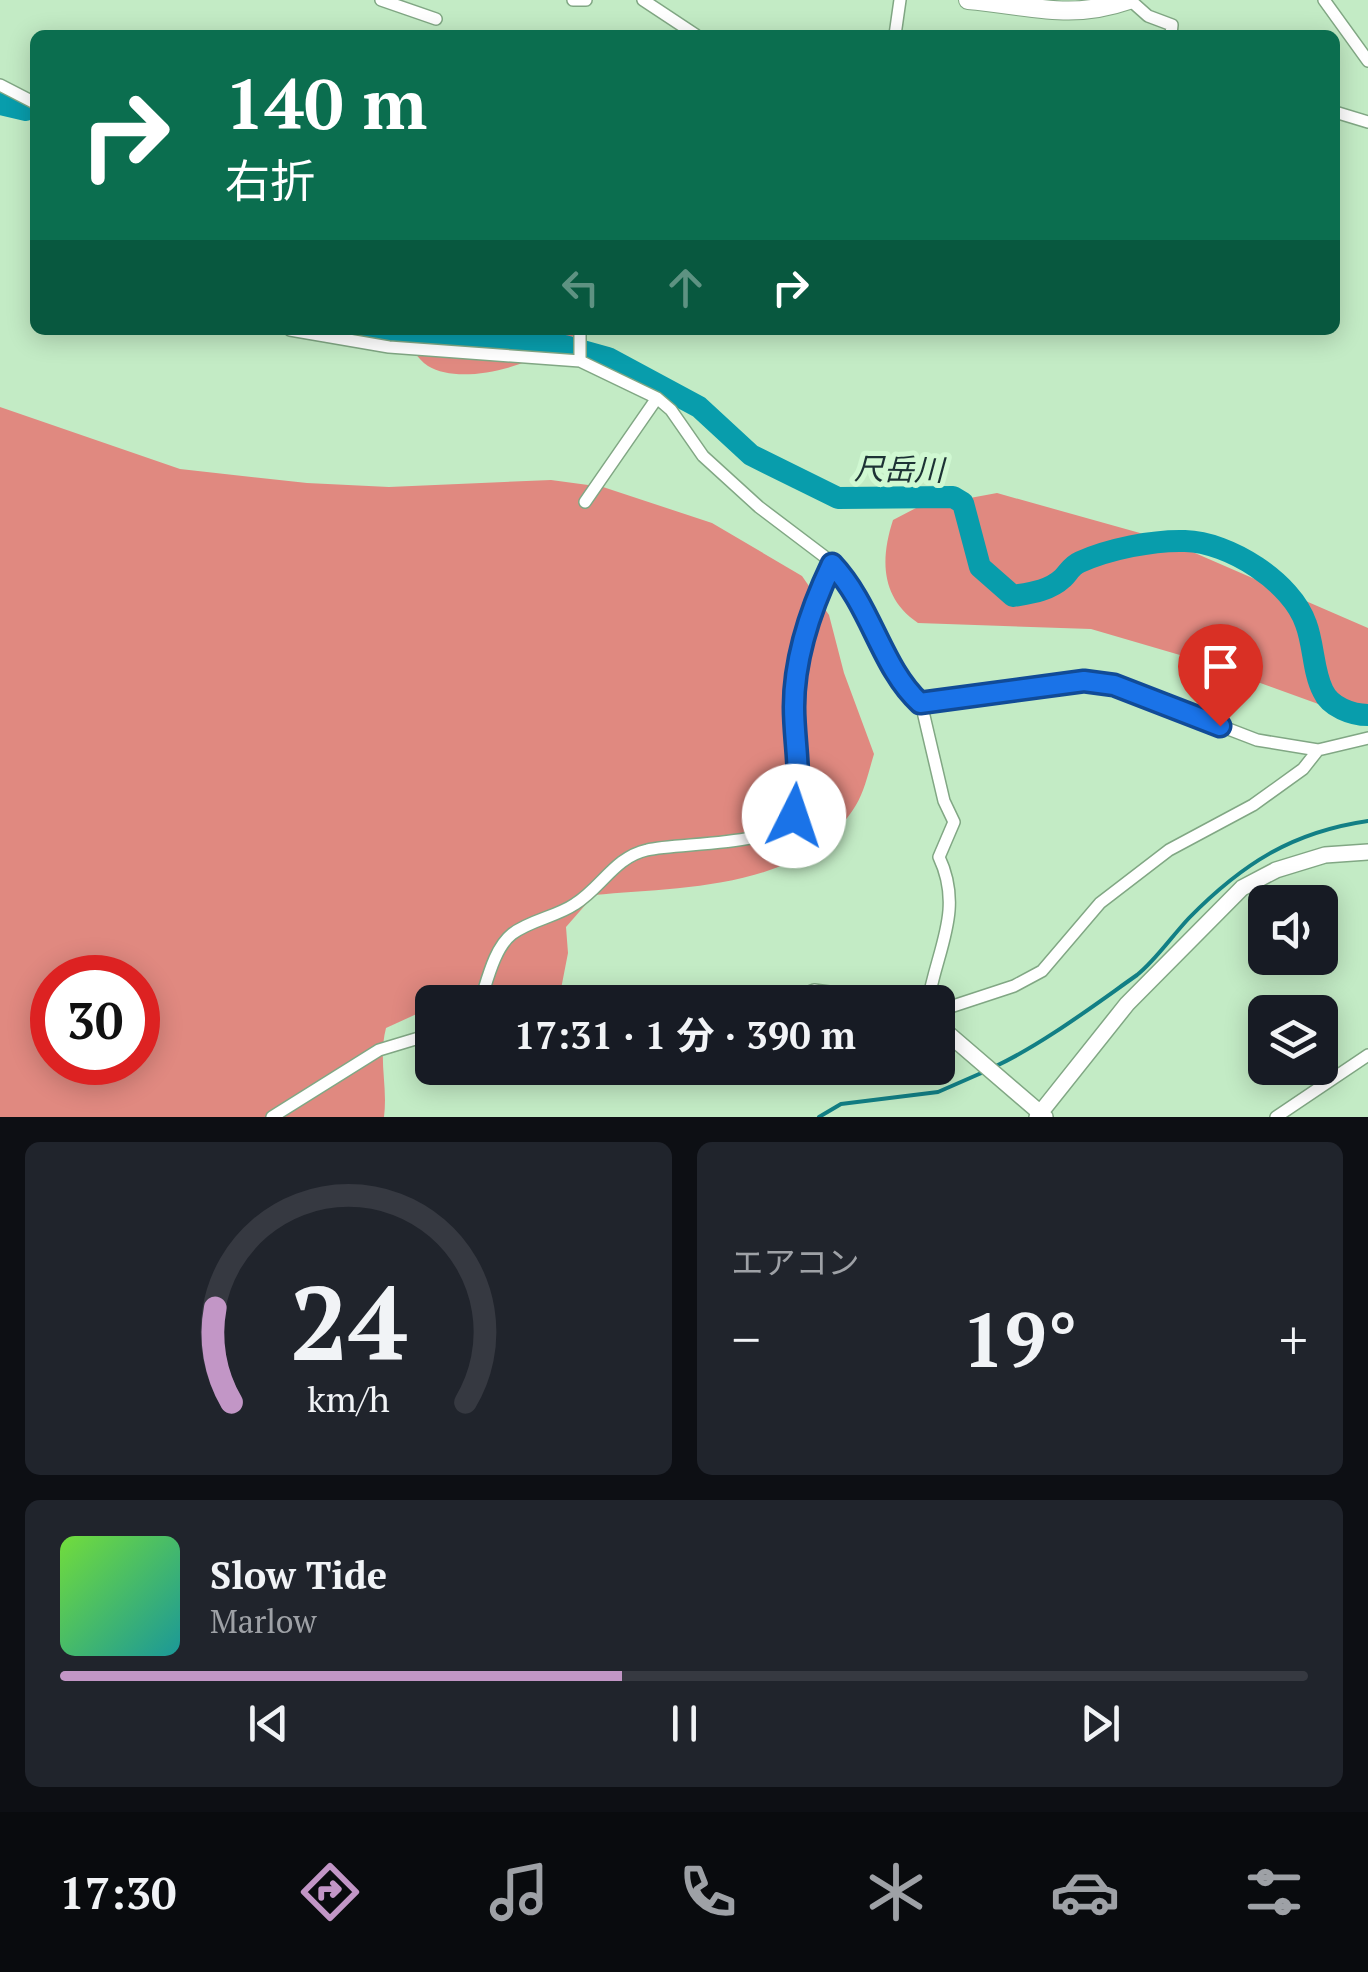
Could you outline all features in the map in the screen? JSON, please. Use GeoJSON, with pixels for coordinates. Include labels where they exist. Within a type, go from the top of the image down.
{"type":"FeatureCollection","features":[{"type":"Feature","properties":{"kind":"main road"},"geometry":{"type":"LineString","coordinates":[[968,0],[1049,13],[1097,11],[1130,0]]}},
{"type":"Feature","properties":{"kind":"street"},"geometry":{"type":"LineString","coordinates":[[381,0],[436,19]]}},
{"type":"Feature","properties":{"kind":"street"},"geometry":{"type":"LineString","coordinates":[[573,0],[586,0]]}},
{"type":"Feature","properties":{"kind":"street"},"geometry":{"type":"LineString","coordinates":[[643,0],[688,30]]}},
{"type":"Feature","properties":{"kind":"street"},"geometry":{"type":"LineString","coordinates":[[896,30],[900,0]]}},
{"type":"Feature","properties":{"kind":"street"},"geometry":{"type":"LineString","coordinates":[[1130,0],[1148,16],[1172,25],[1172,30]]}},
{"type":"Feature","properties":{"kind":"street"},"geometry":{"type":"LineString","coordinates":[[1324,0],[1368,61]]}},
{"type":"Feature","properties":{"kind":"street"},"geometry":{"type":"LineString","coordinates":[[0,85],[30,100]]}},
{"type":"Feature","properties":{"kind":"street"},"geometry":{"type":"LineString","coordinates":[[1340,114],[1368,122]]}},
{"type":"Feature","properties":{"kind":"street"},"geometry":{"type":"LineString","coordinates":[[319,335],[389,347],[580,361],[657,398],[671,410],[703,456],[759,507],[832,564],[857,590],[903,687],[920,703],[944,801],[954,822],[939,857],[951,882],[951,910],[932,985]]}},
{"type":"Feature","properties":{"kind":"street"},"geometry":{"type":"LineString","coordinates":[[580,335],[580,361]]}},
{"type":"Feature","properties":{"kind":"street"},"geometry":{"type":"LineString","coordinates":[[585,502],[657,398]]}},
{"type":"Feature","properties":{"kind":"street"},"geometry":{"type":"LineString","coordinates":[[485,985],[510,935],[576,904],[620,862],[644,850],[753,837],[780,828],[794,816],[799,798],[794,705],[798,664],[814,603],[832,564]]}},
{"type":"Feature","properties":{"kind":"street"},"geometry":{"type":"LineString","coordinates":[[920,703],[1084,681],[1114,685],[1257,740],[1318,750],[1368,738]]}},
{"type":"Feature","properties":{"kind":"street"},"geometry":{"type":"LineString","coordinates":[[955,1005],[1014,986],[1042,971],[1100,904],[1170,850],[1254,805],[1304,769],[1318,750]]}},
{"type":"Feature","properties":{"kind":"street"},"geometry":{"type":"LineString","coordinates":[[955,1041],[1041,1116],[1127,1004],[1242,888],[1276,870],[1324,855],[1368,852]]}},
{"type":"Feature","properties":{"kind":"street"},"geometry":{"type":"LineString","coordinates":[[272,1117],[379,1050],[415,1039]]}},
{"type":"Feature","properties":{"kind":"street"},"geometry":{"type":"LineString","coordinates":[[1276,1117],[1368,1055]]}},
{"type":"Feature","properties":{"kind":"shaded area"},"geometry":{"type":"Polygon","coordinates":[[[402,335],[574,335],[529,361],[485,373],[444,372],[428,366],[402,335]]]}},
{"type":"Feature","properties":{"kind":"shaded area"},"geometry":{"type":"Polygon","coordinates":[[[0,407],[180,469],[307,483],[389,487],[551,480],[603,487],[712,523],[802,576],[829,615],[844,673],[874,754],[856,805],[834,833],[806,854],[774,869],[738,879],[594,895],[566,927],[568,953],[562,985],[415,985],[415,1015],[386,1028],[384,1117],[0,1117],[0,407]]]}},
{"type":"Feature","properties":{"kind":"shaded area"},"geometry":{"type":"Polygon","coordinates":[[[997,493],[1165,540],[1368,628],[1368,722],[1197,660],[1091,629],[918,623],[890,590],[885,564],[893,520],[916,508],[997,493]]]}},
{"type":"Feature","properties":{"kind":"waterway","name":"尺岳川"},"geometry":{"type":"LineString","coordinates":[[0,104],[30,108]]}},
{"type":"Feature","properties":{"kind":"waterway","name":"尺岳川"},"geometry":{"type":"LineString","coordinates":[[401,335],[460,343],[565,346],[608,358],[699,407],[751,455],[838,498],[953,497],[963,503],[980,567],[1013,596],[1046,589],[1077,564],[1118,549],[1172,541],[1220,548],[1257,567],[1287,593],[1306,624],[1326,697],[1342,709],[1368,715]]}},
{"type":"Feature","properties":{"kind":"waterway"},"geometry":{"type":"LineString","coordinates":[[994,1067],[1049,1036],[1137,975],[1189,918],[1249,866],[1315,833],[1368,821]]}},
{"type":"Feature","properties":{"kind":"waterway"},"geometry":{"type":"LineString","coordinates":[[819,1117],[841,1104],[938,1092],[986,1071]]}},
{"type":"Feature","properties":{"kind":"route"},"geometry":{"type":"LineString","coordinates":[[794,816],[799,798],[794,705],[798,664],[814,603],[832,564],[857,590],[903,687],[920,703],[1084,681],[1114,685],[1220,726]]}}]}
